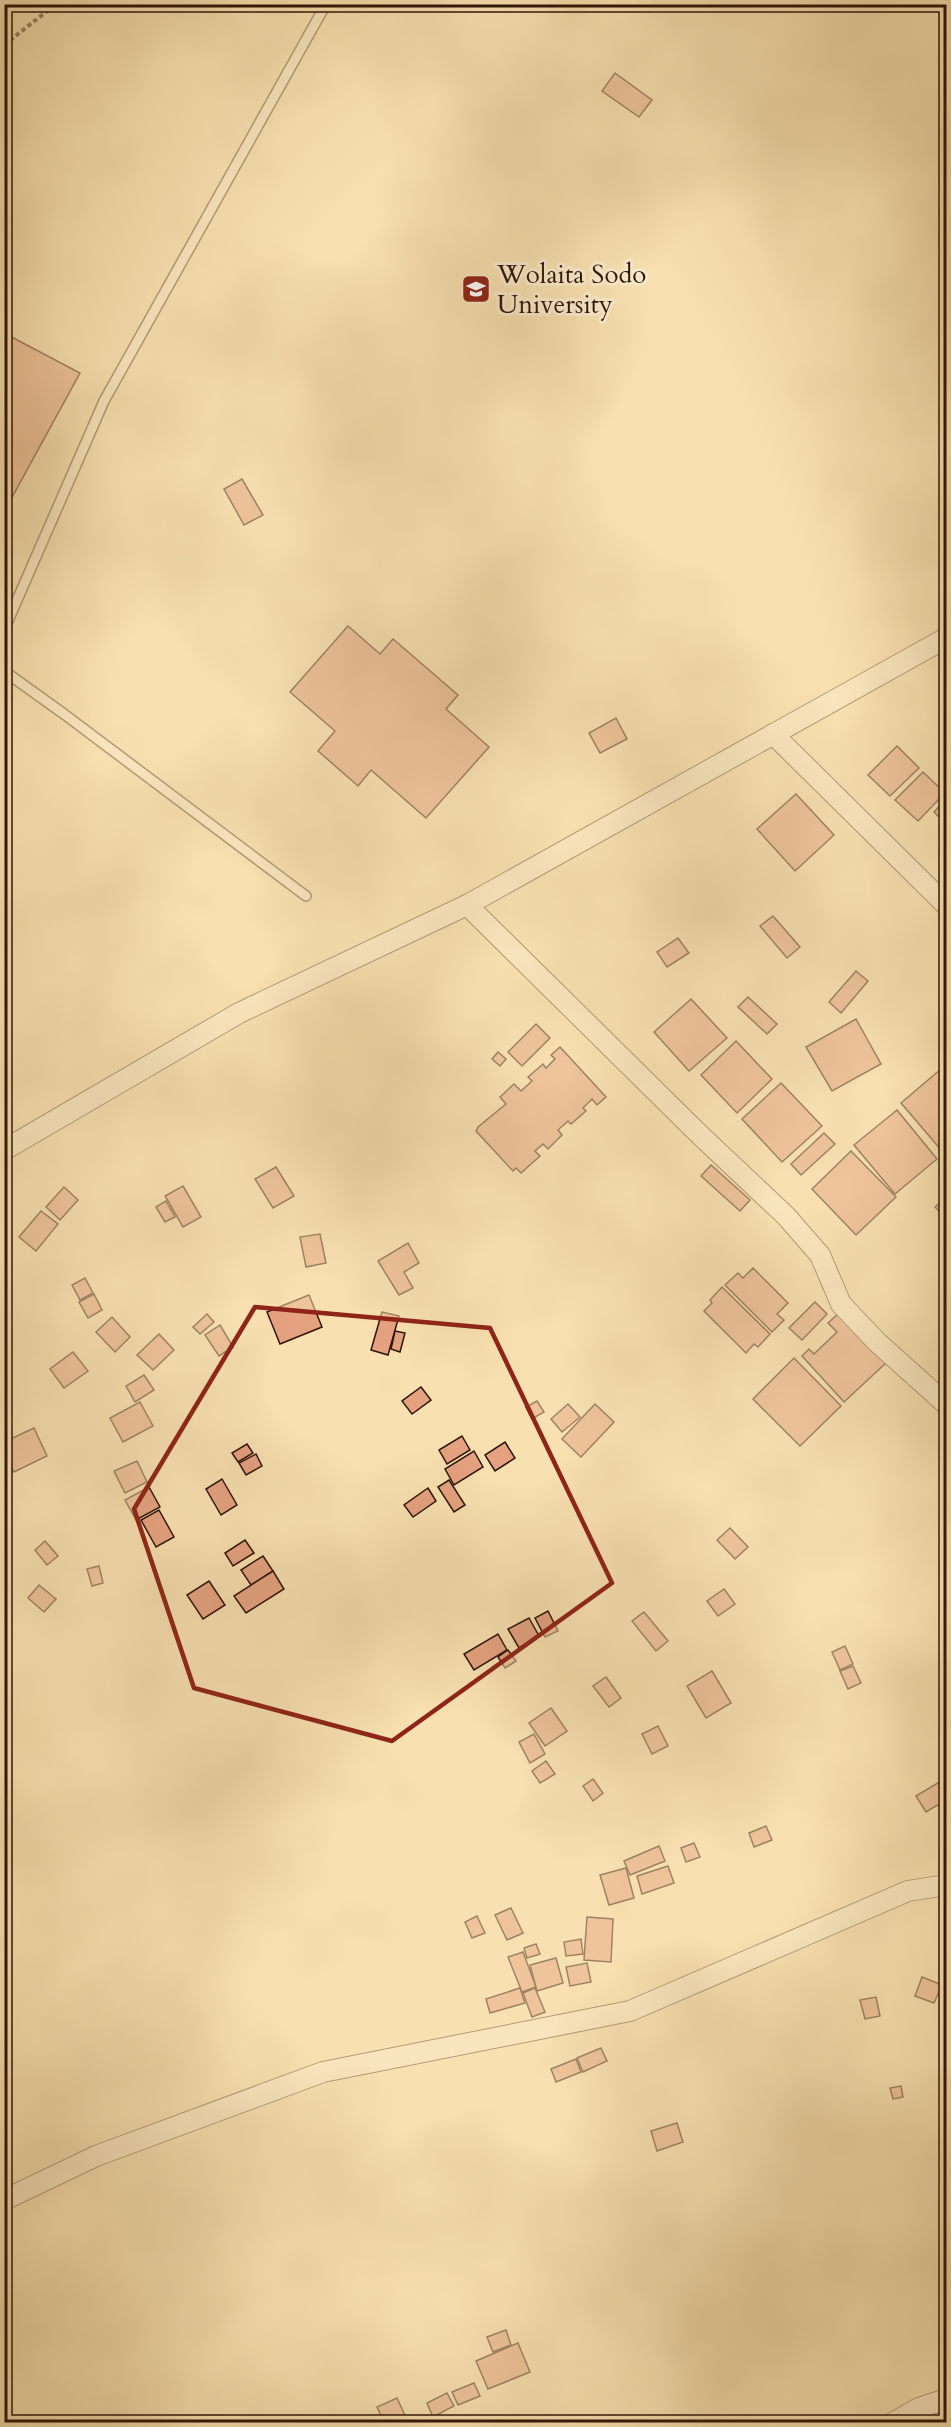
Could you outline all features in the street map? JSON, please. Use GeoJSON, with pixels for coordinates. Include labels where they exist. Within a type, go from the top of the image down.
{"type":"FeatureCollection","features":[{"type":"Feature","properties":{"kind":"street"},"geometry":{"type":"LineString","coordinates":[[4,1150],[239,1013],[467,904],[946,638]]}},
{"type":"Feature","properties":{"kind":"street"},"geometry":{"type":"LineString","coordinates":[[773,734],[946,905]]}},
{"type":"Feature","properties":{"kind":"street"},"geometry":{"type":"LineString","coordinates":[[467,904],[700,1135],[786,1216],[820,1256],[842,1304],[877,1342],[946,1404]]}},
{"type":"Feature","properties":{"kind":"street"},"geometry":{"type":"LineString","coordinates":[[4,2200],[96,2156],[323,2072],[630,2011],[908,1891],[946,1885]]}},
{"type":"Feature","properties":{"kind":"street"},"geometry":{"type":"LineString","coordinates":[[894,2422],[946,2399]]}},
{"type":"Feature","properties":{"kind":"lane"},"geometry":{"type":"LineString","coordinates":[[4,630],[104,401],[326,4]]}},
{"type":"Feature","properties":{"kind":"lane"},"geometry":{"type":"LineString","coordinates":[[4,671],[306,896]]}},
{"type":"Feature","properties":{"kind":"path"},"geometry":{"type":"LineString","coordinates":[[4,45],[56,4]]}},
{"type":"Feature","properties":{"kind":"highlighted area"},"geometry":{"type":"Polygon","coordinates":[[[255,1307],[490,1328],[612,1583],[392,1741],[194,1688],[134,1509],[255,1307]]]}},
{"type":"Feature","properties":{"kind":"building"},"geometry":{"type":"Polygon","coordinates":[[[615,73],[652,100],[639,117],[602,91],[615,73]]]}},
{"type":"Feature","properties":{"kind":"building"},"geometry":{"type":"Polygon","coordinates":[[[4,333],[80,373],[4,512],[4,333]]]}},
{"type":"Feature","properties":{"kind":"building"},"geometry":{"type":"Polygon","coordinates":[[[242,479],[263,515],[244,525],[224,489],[242,479]]]}},
{"type":"Feature","properties":{"kind":"building"},"geometry":{"type":"Polygon","coordinates":[[[348,626],[380,654],[393,639],[458,695],[446,709],[489,747],[426,818],[371,770],[358,786],[318,751],[335,731],[290,692],[348,626]]]}},
{"type":"Feature","properties":{"kind":"building"},"geometry":{"type":"Polygon","coordinates":[[[616,718],[627,739],[600,753],[589,733],[616,718]]]}},
{"type":"Feature","properties":{"kind":"building"},"geometry":{"type":"Polygon","coordinates":[[[897,746],[919,768],[890,796],[868,775],[897,746]]]}},
{"type":"Feature","properties":{"kind":"building"},"geometry":{"type":"Polygon","coordinates":[[[923,772],[945,793],[918,821],[895,800],[923,772]]]}},
{"type":"Feature","properties":{"kind":"building"},"geometry":{"type":"Polygon","coordinates":[[[796,794],[834,835],[795,871],[757,829],[796,794]]]}},
{"type":"Feature","properties":{"kind":"building"},"geometry":{"type":"Polygon","coordinates":[[[946,799],[946,824],[934,812],[946,799]]]}},
{"type":"Feature","properties":{"kind":"building"},"geometry":{"type":"Polygon","coordinates":[[[773,916],[800,947],[787,958],[760,926],[773,916]]]}},
{"type":"Feature","properties":{"kind":"building"},"geometry":{"type":"Polygon","coordinates":[[[678,938],[689,953],[667,967],[657,952],[678,938]]]}},
{"type":"Feature","properties":{"kind":"building"},"geometry":{"type":"Polygon","coordinates":[[[856,971],[868,981],[841,1013],[829,1002],[856,971]]]}},
{"type":"Feature","properties":{"kind":"building"},"geometry":{"type":"Polygon","coordinates":[[[748,997],[777,1024],[767,1034],[738,1007],[748,997]]]}},
{"type":"Feature","properties":{"kind":"building"},"geometry":{"type":"Polygon","coordinates":[[[691,999],[727,1038],[689,1071],[654,1032],[691,999]]]}},
{"type":"Feature","properties":{"kind":"building"},"geometry":{"type":"Polygon","coordinates":[[[856,1019],[881,1064],[832,1091],[806,1047],[856,1019]]]}},
{"type":"Feature","properties":{"kind":"building"},"geometry":{"type":"Polygon","coordinates":[[[536,1024],[550,1038],[522,1066],[508,1052],[536,1024]]]}},
{"type":"Feature","properties":{"kind":"building"},"geometry":{"type":"Polygon","coordinates":[[[736,1041],[772,1079],[737,1113],[701,1075],[736,1041]]]}},
{"type":"Feature","properties":{"kind":"building"},"geometry":{"type":"Polygon","coordinates":[[[560,1047],[606,1097],[597,1105],[592,1099],[583,1108],[586,1111],[571,1124],[568,1121],[558,1130],[562,1135],[548,1149],[543,1144],[535,1151],[540,1156],[521,1173],[516,1168],[513,1171],[476,1131],[506,1104],[500,1097],[514,1084],[521,1091],[532,1081],[528,1077],[543,1064],[546,1068],[555,1059],[551,1055],[560,1047]]]}},
{"type":"Feature","properties":{"kind":"building"},"geometry":{"type":"Polygon","coordinates":[[[498,1052],[506,1059],[500,1066],[492,1059],[498,1052]]]}},
{"type":"Feature","properties":{"kind":"building"},"geometry":{"type":"Polygon","coordinates":[[[941,1069],[946,1075],[946,1148],[942,1151],[901,1103],[941,1069]]]}},
{"type":"Feature","properties":{"kind":"building"},"geometry":{"type":"Polygon","coordinates":[[[781,1083],[822,1126],[782,1162],[742,1119],[781,1083]]]}},
{"type":"Feature","properties":{"kind":"building"},"geometry":{"type":"Polygon","coordinates":[[[897,1110],[937,1159],[895,1194],[854,1145],[897,1110]]]}},
{"type":"Feature","properties":{"kind":"building"},"geometry":{"type":"Polygon","coordinates":[[[824,1133],[835,1144],[801,1175],[791,1164],[824,1133]]]}},
{"type":"Feature","properties":{"kind":"building"},"geometry":{"type":"Polygon","coordinates":[[[851,1151],[896,1197],[856,1235],[812,1189],[851,1151]]]}},
{"type":"Feature","properties":{"kind":"building"},"geometry":{"type":"Polygon","coordinates":[[[711,1165],[750,1200],[740,1211],[701,1176],[711,1165]]]}},
{"type":"Feature","properties":{"kind":"building"},"geometry":{"type":"Polygon","coordinates":[[[276,1167],[294,1196],[273,1208],[255,1179],[276,1167]]]}},
{"type":"Feature","properties":{"kind":"building"},"geometry":{"type":"Polygon","coordinates":[[[183,1186],[201,1217],[183,1227],[165,1196],[183,1186]]]}},
{"type":"Feature","properties":{"kind":"building"},"geometry":{"type":"Polygon","coordinates":[[[64,1187],[78,1200],[60,1220],[46,1207],[64,1187]]]}},
{"type":"Feature","properties":{"kind":"building"},"geometry":{"type":"Polygon","coordinates":[[[946,1199],[946,1218],[935,1207],[946,1199]]]}},
{"type":"Feature","properties":{"kind":"building"},"geometry":{"type":"Polygon","coordinates":[[[166,1201],[175,1217],[165,1222],[156,1207],[166,1201]]]}},
{"type":"Feature","properties":{"kind":"building"},"geometry":{"type":"Polygon","coordinates":[[[41,1211],[58,1224],[36,1251],[19,1237],[41,1211]]]}},
{"type":"Feature","properties":{"kind":"building"},"geometry":{"type":"Polygon","coordinates":[[[320,1234],[326,1263],[306,1267],[300,1237],[320,1234]]]}},
{"type":"Feature","properties":{"kind":"building"},"geometry":{"type":"Polygon","coordinates":[[[408,1243],[419,1263],[404,1272],[413,1288],[399,1295],[378,1261],[408,1243]]]}},
{"type":"Feature","properties":{"kind":"building"},"geometry":{"type":"Polygon","coordinates":[[[753,1268],[788,1303],[777,1314],[784,1320],[772,1332],[725,1285],[738,1273],[743,1278],[753,1268]]]}},
{"type":"Feature","properties":{"kind":"building"},"geometry":{"type":"Polygon","coordinates":[[[85,1278],[93,1293],[80,1300],[72,1285],[85,1278]]]}},
{"type":"Feature","properties":{"kind":"building"},"geometry":{"type":"Polygon","coordinates":[[[722,1287],[770,1334],[758,1347],[754,1344],[746,1353],[704,1311],[722,1287]]]}},
{"type":"Feature","properties":{"kind":"building"},"geometry":{"type":"Polygon","coordinates":[[[94,1294],[102,1310],[88,1318],[79,1302],[94,1294]]]}},
{"type":"Feature","properties":{"kind":"building"},"geometry":{"type":"Polygon","coordinates":[[[309,1295],[322,1327],[280,1344],[267,1312],[309,1295]]]}},
{"type":"Feature","properties":{"kind":"building"},"geometry":{"type":"Polygon","coordinates":[[[815,1302],[827,1314],[802,1340],[789,1328],[815,1302]]]}},
{"type":"Feature","properties":{"kind":"building"},"geometry":{"type":"Polygon","coordinates":[[[382,1312],[399,1316],[388,1355],[371,1350],[382,1312]]]}},
{"type":"Feature","properties":{"kind":"building"},"geometry":{"type":"Polygon","coordinates":[[[840,1312],[887,1362],[844,1402],[802,1356],[809,1349],[814,1354],[837,1332],[828,1323],[840,1312]]]}},
{"type":"Feature","properties":{"kind":"building"},"geometry":{"type":"Polygon","coordinates":[[[207,1314],[214,1322],[200,1334],[193,1327],[207,1314]]]}},
{"type":"Feature","properties":{"kind":"building"},"geometry":{"type":"Polygon","coordinates":[[[112,1317],[130,1337],[115,1352],[96,1332],[112,1317]]]}},
{"type":"Feature","properties":{"kind":"building"},"geometry":{"type":"Polygon","coordinates":[[[220,1325],[233,1347],[219,1356],[205,1335],[220,1325]]]}},
{"type":"Feature","properties":{"kind":"building"},"geometry":{"type":"Polygon","coordinates":[[[395,1331],[405,1333],[400,1352],[391,1349],[395,1331]]]}},
{"type":"Feature","properties":{"kind":"building"},"geometry":{"type":"Polygon","coordinates":[[[159,1334],[174,1350],[153,1370],[137,1355],[159,1334]]]}},
{"type":"Feature","properties":{"kind":"building"},"geometry":{"type":"Polygon","coordinates":[[[73,1352],[88,1371],[64,1388],[50,1369],[73,1352]]]}},
{"type":"Feature","properties":{"kind":"building"},"geometry":{"type":"Polygon","coordinates":[[[794,1358],[841,1406],[800,1446],[753,1399],[794,1358]]]}},
{"type":"Feature","properties":{"kind":"building"},"geometry":{"type":"Polygon","coordinates":[[[144,1375],[154,1390],[135,1402],[126,1386],[144,1375]]]}},
{"type":"Feature","properties":{"kind":"building"},"geometry":{"type":"Polygon","coordinates":[[[421,1387],[431,1400],[412,1414],[402,1401],[421,1387]]]}},
{"type":"Feature","properties":{"kind":"building"},"geometry":{"type":"Polygon","coordinates":[[[537,1401],[544,1412],[532,1419],[526,1407],[537,1401]]]}},
{"type":"Feature","properties":{"kind":"building"},"geometry":{"type":"Polygon","coordinates":[[[140,1402],[153,1426],[123,1442],[110,1418],[140,1402]]]}},
{"type":"Feature","properties":{"kind":"building"},"geometry":{"type":"Polygon","coordinates":[[[568,1404],[580,1417],[562,1432],[551,1419],[568,1404]]]}},
{"type":"Feature","properties":{"kind":"building"},"geometry":{"type":"Polygon","coordinates":[[[595,1404],[614,1422],[581,1457],[562,1439],[595,1404]]]}},
{"type":"Feature","properties":{"kind":"building"},"geometry":{"type":"Polygon","coordinates":[[[34,1428],[47,1456],[14,1472],[4,1452],[4,1442],[34,1428]]]}},
{"type":"Feature","properties":{"kind":"building"},"geometry":{"type":"Polygon","coordinates":[[[462,1436],[470,1450],[447,1464],[439,1450],[462,1436]]]}},
{"type":"Feature","properties":{"kind":"building"},"geometry":{"type":"Polygon","coordinates":[[[505,1442],[515,1458],[495,1471],[485,1455],[505,1442]]]}},
{"type":"Feature","properties":{"kind":"building"},"geometry":{"type":"Polygon","coordinates":[[[247,1444],[253,1453],[238,1462],[232,1453],[247,1444]]]}},
{"type":"Feature","properties":{"kind":"building"},"geometry":{"type":"Polygon","coordinates":[[[474,1451],[483,1467],[454,1485],[445,1469],[474,1451]]]}},
{"type":"Feature","properties":{"kind":"building"},"geometry":{"type":"Polygon","coordinates":[[[256,1454],[262,1466],[246,1475],[239,1463],[256,1454]]]}},
{"type":"Feature","properties":{"kind":"building"},"geometry":{"type":"Polygon","coordinates":[[[137,1461],[147,1482],[125,1493],[114,1471],[137,1461]]]}},
{"type":"Feature","properties":{"kind":"building"},"geometry":{"type":"Polygon","coordinates":[[[222,1479],[237,1505],[221,1515],[206,1489],[222,1479]]]}},
{"type":"Feature","properties":{"kind":"building"},"geometry":{"type":"Polygon","coordinates":[[[449,1480],[465,1505],[454,1512],[438,1487],[449,1480]]]}},
{"type":"Feature","properties":{"kind":"building"},"geometry":{"type":"Polygon","coordinates":[[[149,1487],[160,1507],[136,1520],[125,1500],[149,1487]]]}},
{"type":"Feature","properties":{"kind":"building"},"geometry":{"type":"Polygon","coordinates":[[[428,1488],[436,1501],[413,1517],[404,1505],[428,1488]]]}},
{"type":"Feature","properties":{"kind":"building"},"geometry":{"type":"Polygon","coordinates":[[[159,1510],[174,1537],[156,1547],[141,1520],[159,1510]]]}},
{"type":"Feature","properties":{"kind":"building"},"geometry":{"type":"Polygon","coordinates":[[[730,1528],[748,1547],[735,1559],[717,1540],[730,1528]]]}},
{"type":"Feature","properties":{"kind":"building"},"geometry":{"type":"Polygon","coordinates":[[[245,1540],[254,1553],[233,1566],[225,1553],[245,1540]]]}},
{"type":"Feature","properties":{"kind":"building"},"geometry":{"type":"Polygon","coordinates":[[[45,1541],[58,1556],[47,1565],[35,1550],[45,1541]]]}},
{"type":"Feature","properties":{"kind":"building"},"geometry":{"type":"Polygon","coordinates":[[[263,1556],[273,1571],[251,1585],[241,1570],[263,1556]]]}},
{"type":"Feature","properties":{"kind":"building"},"geometry":{"type":"Polygon","coordinates":[[[99,1566],[103,1583],[92,1586],[87,1569],[99,1566]]]}},
{"type":"Feature","properties":{"kind":"building"},"geometry":{"type":"Polygon","coordinates":[[[273,1571],[284,1589],[246,1613],[234,1596],[273,1571]]]}},
{"type":"Feature","properties":{"kind":"building"},"geometry":{"type":"Polygon","coordinates":[[[209,1581],[225,1605],[203,1619],[187,1595],[209,1581]]]}},
{"type":"Feature","properties":{"kind":"building"},"geometry":{"type":"Polygon","coordinates":[[[39,1585],[56,1599],[44,1612],[28,1598],[39,1585]]]}},
{"type":"Feature","properties":{"kind":"building"},"geometry":{"type":"Polygon","coordinates":[[[724,1589],[735,1604],[718,1616],[707,1601],[724,1589]]]}},
{"type":"Feature","properties":{"kind":"building"},"geometry":{"type":"Polygon","coordinates":[[[548,1611],[558,1631],[545,1637],[535,1618],[548,1611]]]}},
{"type":"Feature","properties":{"kind":"building"},"geometry":{"type":"Polygon","coordinates":[[[644,1612],[668,1641],[656,1651],[632,1621],[644,1612]]]}},
{"type":"Feature","properties":{"kind":"building"},"geometry":{"type":"Polygon","coordinates":[[[529,1618],[539,1636],[519,1648],[508,1629],[529,1618]]]}},
{"type":"Feature","properties":{"kind":"building"},"geometry":{"type":"Polygon","coordinates":[[[498,1634],[507,1650],[474,1670],[464,1654],[498,1634]]]}},
{"type":"Feature","properties":{"kind":"building"},"geometry":{"type":"Polygon","coordinates":[[[845,1646],[853,1664],[840,1670],[832,1652],[845,1646]]]}},
{"type":"Feature","properties":{"kind":"building"},"geometry":{"type":"Polygon","coordinates":[[[508,1650],[516,1661],[505,1668],[498,1657],[508,1650]]]}},
{"type":"Feature","properties":{"kind":"building"},"geometry":{"type":"Polygon","coordinates":[[[853,1666],[861,1683],[848,1689],[840,1671],[853,1666]]]}},
{"type":"Feature","properties":{"kind":"building"},"geometry":{"type":"Polygon","coordinates":[[[712,1671],[731,1703],[706,1718],[687,1686],[712,1671]]]}},
{"type":"Feature","properties":{"kind":"building"},"geometry":{"type":"Polygon","coordinates":[[[606,1677],[621,1698],[609,1707],[593,1686],[606,1677]]]}},
{"type":"Feature","properties":{"kind":"building"},"geometry":{"type":"Polygon","coordinates":[[[551,1708],[567,1731],[545,1746],[529,1723],[551,1708]]]}},
{"type":"Feature","properties":{"kind":"building"},"geometry":{"type":"Polygon","coordinates":[[[658,1726],[668,1746],[652,1754],[642,1734],[658,1726]]]}},
{"type":"Feature","properties":{"kind":"building"},"geometry":{"type":"Polygon","coordinates":[[[534,1734],[545,1754],[530,1763],[519,1742],[534,1734]]]}},
{"type":"Feature","properties":{"kind":"building"},"geometry":{"type":"Polygon","coordinates":[[[546,1761],[555,1774],[540,1783],[532,1771],[546,1761]]]}},
{"type":"Feature","properties":{"kind":"building"},"geometry":{"type":"Polygon","coordinates":[[[593,1779],[603,1793],[593,1801],[583,1786],[593,1779]]]}},
{"type":"Feature","properties":{"kind":"building"},"geometry":{"type":"Polygon","coordinates":[[[941,1781],[946,1791],[946,1800],[926,1812],[916,1796],[941,1781]]]}},
{"type":"Feature","properties":{"kind":"building"},"geometry":{"type":"Polygon","coordinates":[[[766,1826],[772,1840],[754,1847],[749,1833],[766,1826]]]}},
{"type":"Feature","properties":{"kind":"building"},"geometry":{"type":"Polygon","coordinates":[[[694,1843],[700,1857],[686,1862],[681,1848],[694,1843]]]}},
{"type":"Feature","properties":{"kind":"building"},"geometry":{"type":"Polygon","coordinates":[[[659,1846],[665,1861],[630,1875],[624,1861],[659,1846]]]}},
{"type":"Feature","properties":{"kind":"building"},"geometry":{"type":"Polygon","coordinates":[[[668,1866],[674,1883],[642,1894],[637,1876],[668,1866]]]}},
{"type":"Feature","properties":{"kind":"building"},"geometry":{"type":"Polygon","coordinates":[[[626,1868],[634,1898],[609,1905],[600,1875],[626,1868]]]}},
{"type":"Feature","properties":{"kind":"building"},"geometry":{"type":"Polygon","coordinates":[[[511,1908],[523,1933],[507,1940],[495,1915],[511,1908]]]}},
{"type":"Feature","properties":{"kind":"building"},"geometry":{"type":"Polygon","coordinates":[[[477,1916],[485,1933],[472,1938],[465,1922],[477,1916]]]}},
{"type":"Feature","properties":{"kind":"building"},"geometry":{"type":"Polygon","coordinates":[[[587,1917],[613,1919],[611,1962],[584,1960],[587,1917]]]}},
{"type":"Feature","properties":{"kind":"building"},"geometry":{"type":"Polygon","coordinates":[[[581,1939],[583,1954],[566,1956],[564,1942],[581,1939]]]}},
{"type":"Feature","properties":{"kind":"building"},"geometry":{"type":"Polygon","coordinates":[[[536,1944],[540,1954],[527,1958],[524,1948],[536,1944]]]}},
{"type":"Feature","properties":{"kind":"building"},"geometry":{"type":"Polygon","coordinates":[[[523,1952],[536,1987],[522,1992],[508,1957],[523,1952]]]}},
{"type":"Feature","properties":{"kind":"building"},"geometry":{"type":"Polygon","coordinates":[[[556,1958],[563,1983],[537,1991],[530,1965],[556,1958]]]}},
{"type":"Feature","properties":{"kind":"building"},"geometry":{"type":"Polygon","coordinates":[[[587,1963],[591,1982],[570,1986],[566,1967],[587,1963]]]}},
{"type":"Feature","properties":{"kind":"building"},"geometry":{"type":"Polygon","coordinates":[[[922,1977],[942,1985],[934,2003],[915,1996],[922,1977]]]}},
{"type":"Feature","properties":{"kind":"building"},"geometry":{"type":"Polygon","coordinates":[[[520,1988],[525,2003],[490,2013],[486,1999],[520,1988]]]}},
{"type":"Feature","properties":{"kind":"building"},"geometry":{"type":"Polygon","coordinates":[[[535,1988],[545,2012],[532,2017],[523,1993],[535,1988]]]}},
{"type":"Feature","properties":{"kind":"building"},"geometry":{"type":"Polygon","coordinates":[[[876,1997],[880,2016],[865,2019],[860,2000],[876,1997]]]}},
{"type":"Feature","properties":{"kind":"building"},"geometry":{"type":"Polygon","coordinates":[[[601,2048],[607,2061],[583,2072],[577,2058],[601,2048]]]}},
{"type":"Feature","properties":{"kind":"building"},"geometry":{"type":"Polygon","coordinates":[[[576,2059],[581,2072],[556,2082],[551,2069],[576,2059]]]}},
{"type":"Feature","properties":{"kind":"building"},"geometry":{"type":"Polygon","coordinates":[[[901,2086],[903,2097],[893,2099],[890,2088],[901,2086]]]}},
{"type":"Feature","properties":{"kind":"building"},"geometry":{"type":"Polygon","coordinates":[[[677,2123],[683,2142],[657,2151],[651,2131],[677,2123]]]}},
{"type":"Feature","properties":{"kind":"building"},"geometry":{"type":"Polygon","coordinates":[[[506,2330],[511,2345],[493,2352],[487,2337],[506,2330]]]}},
{"type":"Feature","properties":{"kind":"building"},"geometry":{"type":"Polygon","coordinates":[[[518,2343],[530,2372],[488,2389],[476,2361],[518,2343]]]}},
{"type":"Feature","properties":{"kind":"building"},"geometry":{"type":"Polygon","coordinates":[[[474,2383],[480,2396],[458,2405],[452,2392],[474,2383]]]}},
{"type":"Feature","properties":{"kind":"building"},"geometry":{"type":"Polygon","coordinates":[[[447,2393],[454,2406],[433,2417],[427,2403],[447,2393]]]}},
{"type":"Feature","properties":{"kind":"building"},"geometry":{"type":"Polygon","coordinates":[[[397,2398],[408,2422],[384,2422],[377,2407],[397,2398]]]}},
{"type":"Feature","properties":{"kind":"place","name":"Wolaita Sodo University"},"geometry":{"type":"Point","coordinates":[476,289]}}]}
